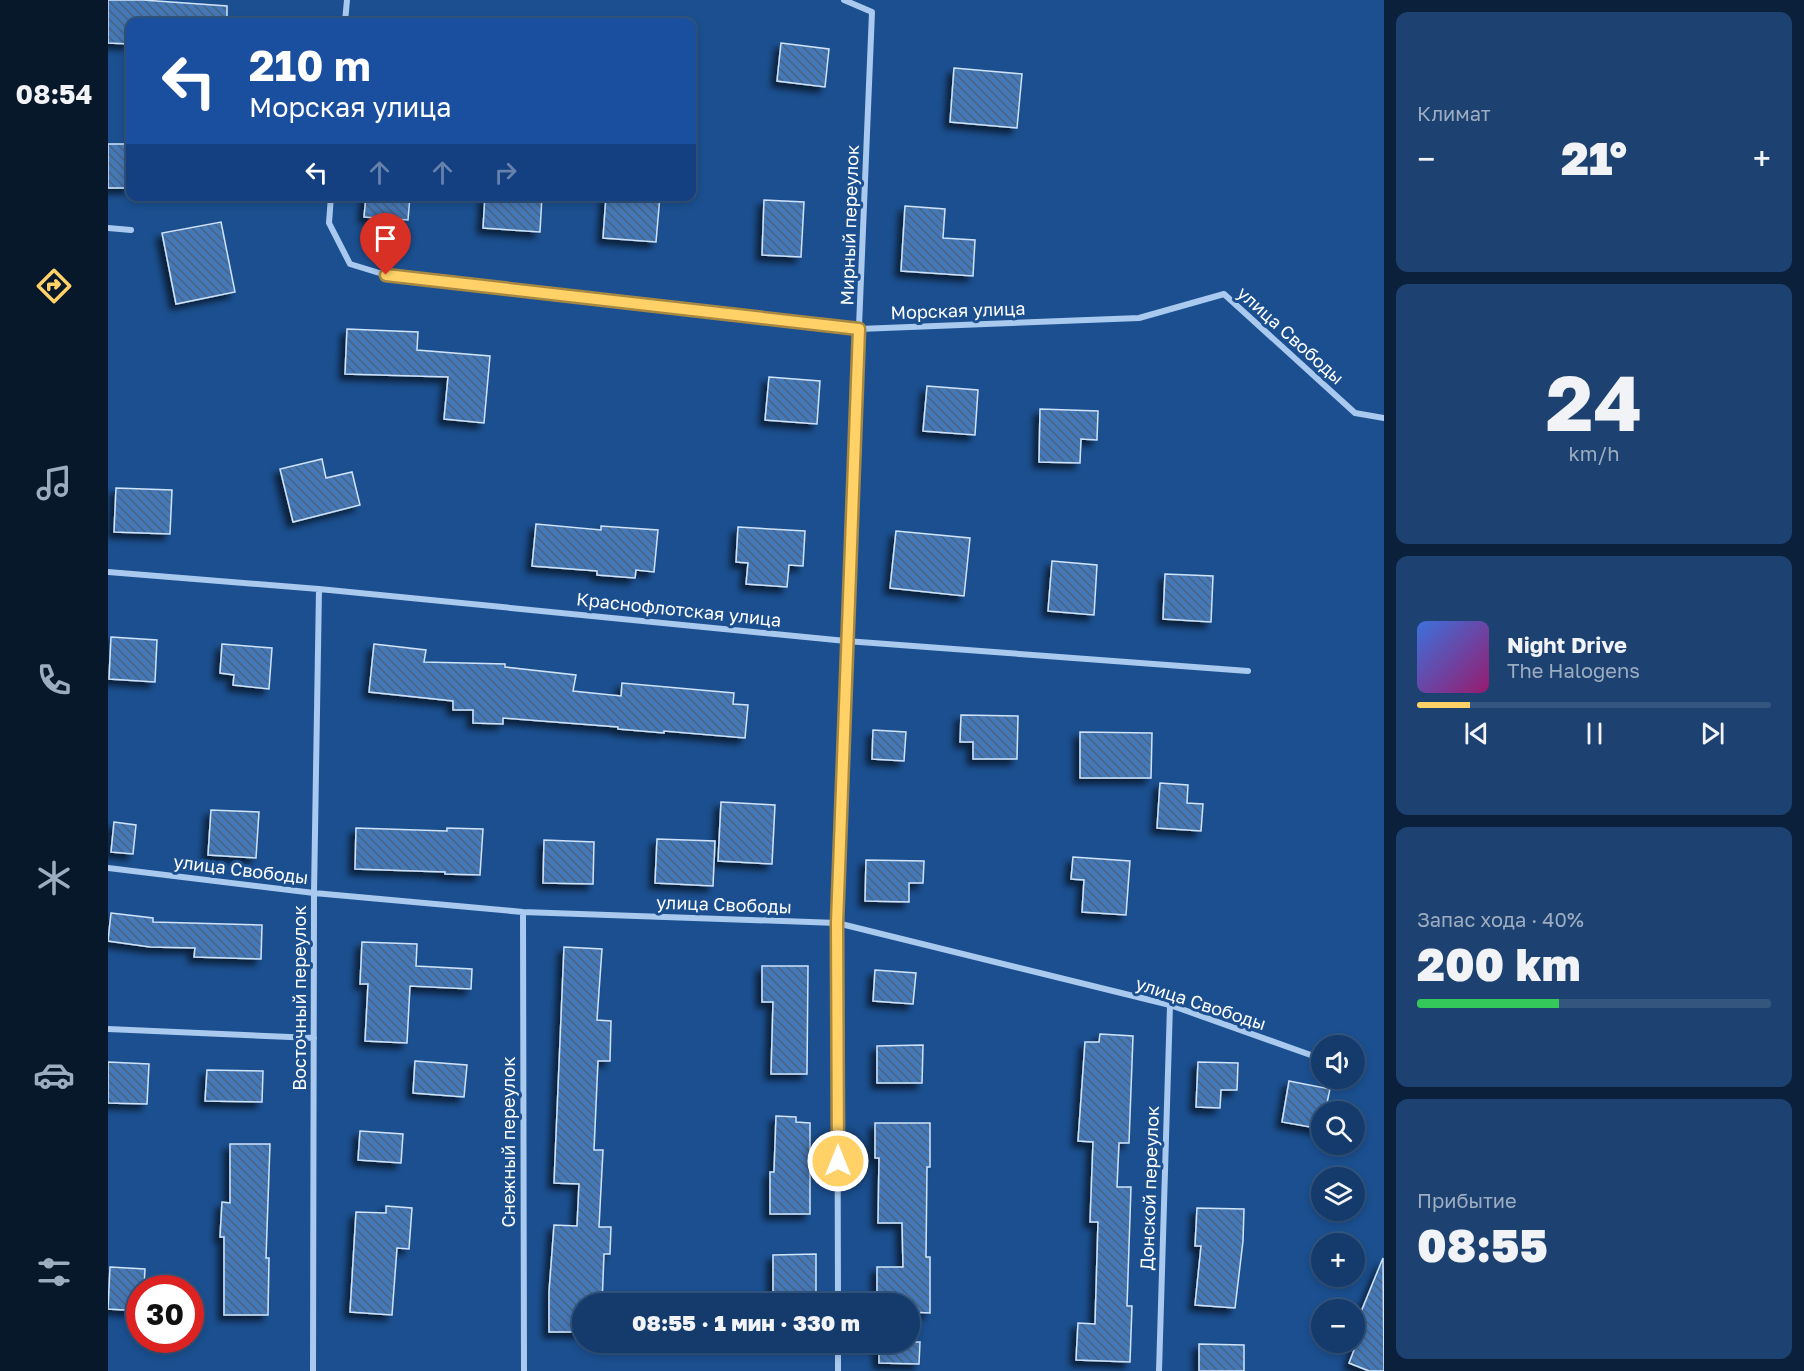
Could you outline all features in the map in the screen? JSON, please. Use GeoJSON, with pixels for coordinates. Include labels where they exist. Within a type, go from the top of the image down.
{"type":"FeatureCollection","features":[{"type":"Feature","properties":{"kind":"street"},"geometry":{"type":"LineString","coordinates":[[345,18],[347,0]]}},
{"type":"Feature","properties":{"kind":"street","name":"Мирный переулок"},"geometry":{"type":"LineString","coordinates":[[838,1293],[837,923],[846,641],[872,12],[844,0]]}},
{"type":"Feature","properties":{"kind":"street","name":"Морская улица"},"geometry":{"type":"LineString","coordinates":[[331,201],[329,223],[350,264],[386,275],[859,329],[1139,318]]}},
{"type":"Feature","properties":{"kind":"street"},"geometry":{"type":"LineString","coordinates":[[108,228],[132,230]]}},
{"type":"Feature","properties":{"kind":"street","name":"улица Свободы"},"geometry":{"type":"LineString","coordinates":[[1139,318],[1224,294],[1355,413],[1384,418]]}},
{"type":"Feature","properties":{"kind":"street","name":"Краснофлотская улица"},"geometry":{"type":"LineString","coordinates":[[108,572],[846,641],[1248,671]]}},
{"type":"Feature","properties":{"kind":"street","name":"Восточный переулок"},"geometry":{"type":"LineString","coordinates":[[313,1371],[314,892],[319,590]]}},
{"type":"Feature","properties":{"kind":"street","name":"улица Свободы"},"geometry":{"type":"LineString","coordinates":[[108,867],[314,892],[522,912],[837,923],[1170,1005],[1311,1055]]}},
{"type":"Feature","properties":{"kind":"street","name":"Снежный переулок"},"geometry":{"type":"LineString","coordinates":[[522,912],[524,1371]]}},
{"type":"Feature","properties":{"kind":"street","name":"Донской переулок"},"geometry":{"type":"LineString","coordinates":[[1159,1371],[1170,1005]]}},
{"type":"Feature","properties":{"kind":"street"},"geometry":{"type":"LineString","coordinates":[[108,1029],[314,1038]]}},
{"type":"Feature","properties":{"kind":"street"},"geometry":{"type":"LineString","coordinates":[[838,1353],[838,1371]]}},
{"type":"Feature","properties":{"kind":"building"},"geometry":{"type":"Polygon","coordinates":[[[108,0],[227,6],[227,18],[126,18],[126,44],[108,43],[108,0]]]}},
{"type":"Feature","properties":{"kind":"building"},"geometry":{"type":"Polygon","coordinates":[[[781,43],[829,49],[825,87],[777,81],[781,43]]]}},
{"type":"Feature","properties":{"kind":"building"},"geometry":{"type":"Polygon","coordinates":[[[954,68],[1022,74],[1017,128],[950,122],[954,68]]]}},
{"type":"Feature","properties":{"kind":"building"},"geometry":{"type":"Polygon","coordinates":[[[108,144],[126,144],[126,188],[108,188],[108,144]]]}},
{"type":"Feature","properties":{"kind":"building"},"geometry":{"type":"Polygon","coordinates":[[[764,200],[804,202],[801,257],[762,255],[764,200]]]}},
{"type":"Feature","properties":{"kind":"building"},"geometry":{"type":"Polygon","coordinates":[[[366,201],[410,201],[408,220],[364,217],[366,201]]]}},
{"type":"Feature","properties":{"kind":"building"},"geometry":{"type":"Polygon","coordinates":[[[485,201],[542,201],[540,232],[483,228],[485,201]]]}},
{"type":"Feature","properties":{"kind":"building"},"geometry":{"type":"Polygon","coordinates":[[[606,201],[660,201],[656,242],[603,238],[606,201]]]}},
{"type":"Feature","properties":{"kind":"building"},"geometry":{"type":"Polygon","coordinates":[[[905,206],[945,209],[943,238],[975,240],[973,276],[901,271],[905,206]]]}},
{"type":"Feature","properties":{"kind":"building"},"geometry":{"type":"Polygon","coordinates":[[[221,222],[235,292],[176,304],[162,233],[221,222]]]}},
{"type":"Feature","properties":{"kind":"building"},"geometry":{"type":"Polygon","coordinates":[[[347,329],[418,332],[417,350],[490,356],[484,423],[444,419],[448,377],[345,374],[347,329]]]}},
{"type":"Feature","properties":{"kind":"building"},"geometry":{"type":"Polygon","coordinates":[[[769,377],[820,381],[817,424],[765,420],[769,377]]]}},
{"type":"Feature","properties":{"kind":"building"},"geometry":{"type":"Polygon","coordinates":[[[927,386],[978,390],[975,435],[923,431],[927,386]]]}},
{"type":"Feature","properties":{"kind":"building"},"geometry":{"type":"Polygon","coordinates":[[[1040,409],[1098,411],[1097,440],[1081,439],[1080,463],[1039,462],[1040,409]]]}},
{"type":"Feature","properties":{"kind":"building"},"geometry":{"type":"Polygon","coordinates":[[[322,459],[326,478],[352,472],[360,505],[293,522],[280,469],[322,459]]]}},
{"type":"Feature","properties":{"kind":"building"},"geometry":{"type":"Polygon","coordinates":[[[116,488],[172,490],[170,534],[114,532],[116,488]]]}},
{"type":"Feature","properties":{"kind":"building"},"geometry":{"type":"Polygon","coordinates":[[[536,524],[601,530],[601,526],[658,530],[654,572],[636,570],[635,578],[597,575],[597,571],[532,566],[536,524]]]}},
{"type":"Feature","properties":{"kind":"building"},"geometry":{"type":"Polygon","coordinates":[[[738,527],[805,531],[803,566],[789,565],[787,587],[746,584],[748,563],[736,562],[738,527]]]}},
{"type":"Feature","properties":{"kind":"building"},"geometry":{"type":"Polygon","coordinates":[[[896,531],[970,538],[964,596],[890,588],[896,531]]]}},
{"type":"Feature","properties":{"kind":"building"},"geometry":{"type":"Polygon","coordinates":[[[1052,561],[1097,565],[1094,615],[1048,611],[1052,561]]]}},
{"type":"Feature","properties":{"kind":"building"},"geometry":{"type":"Polygon","coordinates":[[[1165,574],[1213,576],[1211,622],[1163,619],[1165,574]]]}},
{"type":"Feature","properties":{"kind":"building"},"geometry":{"type":"Polygon","coordinates":[[[111,637],[157,640],[155,682],[109,679],[111,637]]]}},
{"type":"Feature","properties":{"kind":"building"},"geometry":{"type":"Polygon","coordinates":[[[222,644],[272,648],[269,689],[233,685],[234,675],[220,673],[222,644]]]}},
{"type":"Feature","properties":{"kind":"building"},"geometry":{"type":"Polygon","coordinates":[[[374,644],[426,650],[424,662],[505,664],[505,667],[576,675],[573,691],[621,696],[622,683],[734,693],[733,704],[748,705],[745,738],[503,718],[503,724],[473,723],[473,710],[453,710],[453,701],[369,692],[374,644]]]}},
{"type":"Feature","properties":{"kind":"building"},"geometry":{"type":"Polygon","coordinates":[[[961,715],[1018,716],[1017,759],[973,759],[973,742],[960,742],[961,715]]]}},
{"type":"Feature","properties":{"kind":"building"},"geometry":{"type":"Polygon","coordinates":[[[873,730],[906,732],[904,761],[872,759],[873,730]]]}},
{"type":"Feature","properties":{"kind":"building"},"geometry":{"type":"Polygon","coordinates":[[[1080,732],[1152,733],[1151,778],[1080,778],[1080,732]]]}},
{"type":"Feature","properties":{"kind":"building"},"geometry":{"type":"Polygon","coordinates":[[[1160,783],[1188,785],[1187,803],[1203,804],[1201,831],[1157,828],[1160,783]]]}},
{"type":"Feature","properties":{"kind":"building"},"geometry":{"type":"Polygon","coordinates":[[[721,802],[775,805],[772,864],[718,861],[721,802]]]}},
{"type":"Feature","properties":{"kind":"building"},"geometry":{"type":"Polygon","coordinates":[[[211,810],[259,812],[256,858],[208,855],[211,810]]]}},
{"type":"Feature","properties":{"kind":"building"},"geometry":{"type":"Polygon","coordinates":[[[114,822],[136,825],[133,854],[111,852],[114,822]]]}},
{"type":"Feature","properties":{"kind":"building"},"geometry":{"type":"Polygon","coordinates":[[[356,828],[447,831],[447,828],[483,829],[480,875],[355,869],[356,828]]]}},
{"type":"Feature","properties":{"kind":"building"},"geometry":{"type":"Polygon","coordinates":[[[657,839],[715,841],[713,886],[655,883],[657,839]]]}},
{"type":"Feature","properties":{"kind":"building"},"geometry":{"type":"Polygon","coordinates":[[[544,840],[594,842],[593,884],[543,883],[544,840]]]}},
{"type":"Feature","properties":{"kind":"building"},"geometry":{"type":"Polygon","coordinates":[[[1073,857],[1130,861],[1126,915],[1082,912],[1084,880],[1071,879],[1073,857]]]}},
{"type":"Feature","properties":{"kind":"building"},"geometry":{"type":"Polygon","coordinates":[[[866,860],[924,861],[923,883],[909,883],[909,902],[865,901],[866,860]]]}},
{"type":"Feature","properties":{"kind":"building"},"geometry":{"type":"Polygon","coordinates":[[[111,913],[153,918],[153,922],[262,925],[261,959],[194,957],[195,948],[150,947],[108,941],[111,913]]]}},
{"type":"Feature","properties":{"kind":"building"},"geometry":{"type":"Polygon","coordinates":[[[362,942],[417,944],[416,966],[472,969],[471,989],[410,986],[407,1043],[365,1041],[368,984],[360,984],[362,942]]]}},
{"type":"Feature","properties":{"kind":"building"},"geometry":{"type":"Polygon","coordinates":[[[564,947],[602,949],[597,1020],[611,1021],[610,1061],[598,1061],[594,1150],[603,1150],[599,1227],[611,1227],[610,1254],[604,1254],[602,1293],[572,1293],[572,1332],[549,1332],[549,1292],[554,1225],[577,1226],[579,1184],[554,1183],[564,947]]]}},
{"type":"Feature","properties":{"kind":"building"},"geometry":{"type":"Polygon","coordinates":[[[762,966],[808,966],[807,1074],[771,1074],[773,1002],[762,1002],[762,966]]]}},
{"type":"Feature","properties":{"kind":"building"},"geometry":{"type":"Polygon","coordinates":[[[875,970],[916,973],[913,1004],[873,1001],[875,970]]]}},
{"type":"Feature","properties":{"kind":"building"},"geometry":{"type":"Polygon","coordinates":[[[1100,1034],[1133,1036],[1129,1143],[1119,1143],[1117,1187],[1131,1187],[1127,1306],[1132,1306],[1130,1362],[1076,1360],[1078,1323],[1095,1324],[1098,1222],[1090,1222],[1093,1142],[1078,1141],[1085,1042],[1099,1042],[1100,1034]]]}},
{"type":"Feature","properties":{"kind":"building"},"geometry":{"type":"Polygon","coordinates":[[[923,1045],[922,1083],[877,1083],[877,1046],[923,1045]]]}},
{"type":"Feature","properties":{"kind":"building"},"geometry":{"type":"Polygon","coordinates":[[[415,1061],[467,1065],[464,1097],[413,1093],[415,1061]]]}},
{"type":"Feature","properties":{"kind":"building"},"geometry":{"type":"Polygon","coordinates":[[[108,1062],[149,1064],[147,1104],[108,1103],[108,1062]]]}},
{"type":"Feature","properties":{"kind":"building"},"geometry":{"type":"Polygon","coordinates":[[[1198,1062],[1238,1063],[1237,1090],[1221,1090],[1220,1108],[1196,1107],[1198,1062]]]}},
{"type":"Feature","properties":{"kind":"building"},"geometry":{"type":"Polygon","coordinates":[[[207,1070],[263,1071],[262,1102],[205,1101],[207,1070]]]}},
{"type":"Feature","properties":{"kind":"building"},"geometry":{"type":"Polygon","coordinates":[[[1289,1081],[1311,1085],[1311,1089],[1330,1089],[1327,1101],[1311,1101],[1311,1127],[1282,1122],[1289,1081]]]}},
{"type":"Feature","properties":{"kind":"building"},"geometry":{"type":"Polygon","coordinates":[[[776,1116],[796,1117],[796,1122],[810,1123],[810,1214],[770,1214],[770,1172],[774,1172],[776,1116]]]}},
{"type":"Feature","properties":{"kind":"building"},"geometry":{"type":"Polygon","coordinates":[[[875,1123],[930,1123],[926,1257],[930,1257],[930,1313],[920,1313],[920,1293],[877,1293],[877,1267],[903,1267],[902,1223],[878,1223],[879,1158],[875,1158],[875,1123]]]}},
{"type":"Feature","properties":{"kind":"building"},"geometry":{"type":"Polygon","coordinates":[[[360,1131],[403,1134],[401,1163],[358,1160],[360,1131]]]}},
{"type":"Feature","properties":{"kind":"building"},"geometry":{"type":"Polygon","coordinates":[[[230,1144],[270,1144],[266,1258],[269,1258],[268,1315],[224,1315],[224,1237],[220,1237],[222,1202],[230,1203],[230,1144]]]}},
{"type":"Feature","properties":{"kind":"building"},"geometry":{"type":"Polygon","coordinates":[[[386,1206],[412,1208],[409,1249],[397,1248],[392,1315],[350,1312],[356,1212],[386,1213],[386,1206]]]}},
{"type":"Feature","properties":{"kind":"building"},"geometry":{"type":"Polygon","coordinates":[[[1197,1208],[1244,1209],[1243,1241],[1235,1308],[1195,1305],[1201,1246],[1195,1246],[1197,1208]]]}},
{"type":"Feature","properties":{"kind":"building"},"geometry":{"type":"Polygon","coordinates":[[[816,1254],[816,1293],[773,1293],[773,1255],[816,1254]]]}},
{"type":"Feature","properties":{"kind":"building"},"geometry":{"type":"Polygon","coordinates":[[[1383,1258],[1384,1371],[1369,1371],[1349,1363],[1353,1353],[1365,1353],[1365,1302],[1383,1258]]]}},
{"type":"Feature","properties":{"kind":"building"},"geometry":{"type":"Polygon","coordinates":[[[110,1267],[145,1269],[145,1275],[126,1275],[126,1310],[108,1309],[110,1267]]]}},
{"type":"Feature","properties":{"kind":"building"},"geometry":{"type":"Polygon","coordinates":[[[1199,1344],[1244,1345],[1244,1371],[1199,1371],[1199,1344]]]}},
{"type":"Feature","properties":{"kind":"building"},"geometry":{"type":"Polygon","coordinates":[[[879,1353],[920,1353],[919,1364],[879,1363],[879,1353]]]}},
{"type":"Feature","properties":{"kind":"route"},"geometry":{"type":"LineString","coordinates":[[386,275],[859,329],[837,923],[838,1161]]}}]}
